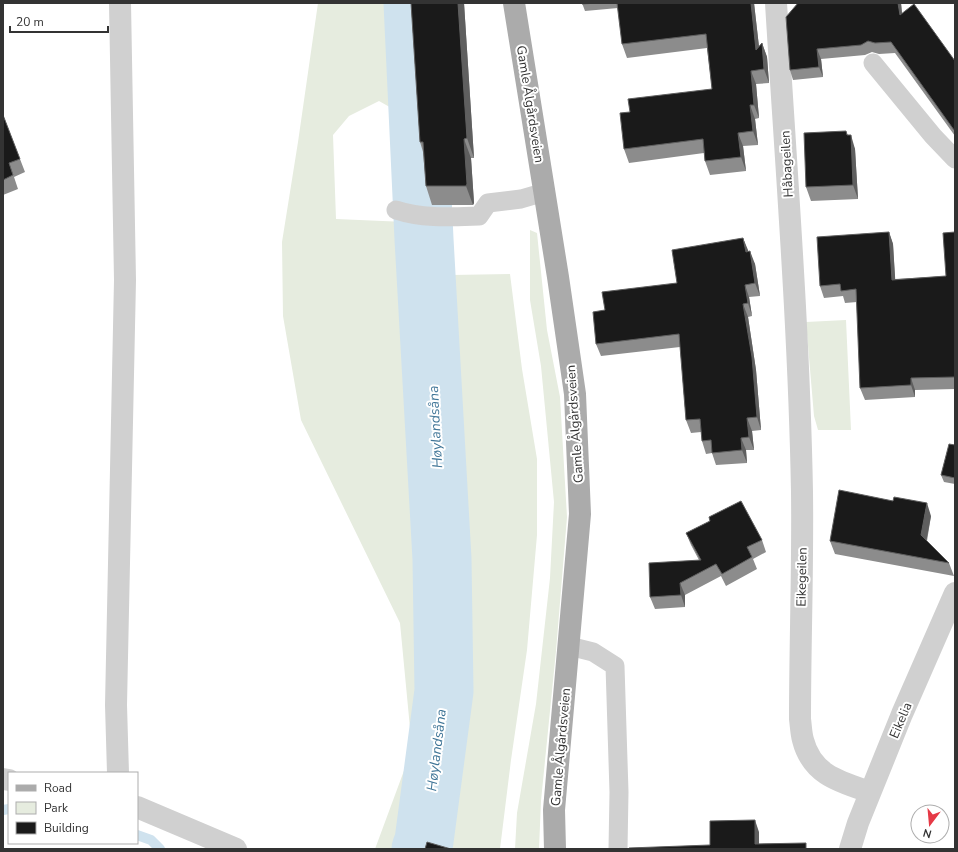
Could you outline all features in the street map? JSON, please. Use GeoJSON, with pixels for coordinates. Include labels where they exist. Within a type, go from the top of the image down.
{"type":"FeatureCollection","features":[{"type":"Feature","properties":{"kind":"main road","name":"Gamle Ålgårdsveien"},"geometry":{"type":"LineString","coordinates":[[514,3],[545,192],[574,394],[580,514],[554,810],[555,849]]}},
{"type":"Feature","properties":{"kind":"street"},"geometry":{"type":"LineString","coordinates":[[118,772],[116,697],[125,280],[120,3]]}},
{"type":"Feature","properties":{"kind":"street","name":"Håbageilen"},"geometry":{"type":"LineString","coordinates":[[776,3],[795,325]]}},
{"type":"Feature","properties":{"kind":"street","name":"Eikegeilen"},"geometry":{"type":"LineString","coordinates":[[795,325],[802,494],[800,719],[803,741],[812,758],[823,773],[839,782],[870,792]]}},
{"type":"Feature","properties":{"kind":"street","name":"Eikelia"},"geometry":{"type":"LineString","coordinates":[[850,849],[870,792],[955,593]]}},
{"type":"Feature","properties":{"kind":"street"},"geometry":{"type":"LineString","coordinates":[[138,807],[236,849]]}},
{"type":"Feature","properties":{"kind":"lane"},"geometry":{"type":"LineString","coordinates":[[873,63],[933,136],[955,160]]}},
{"type":"Feature","properties":{"kind":"lane"},"geometry":{"type":"LineString","coordinates":[[403,213],[434,217],[479,216],[488,203],[521,199],[545,192]]}},
{"type":"Feature","properties":{"kind":"lane"},"geometry":{"type":"LineString","coordinates":[[569,646],[593,652],[615,666],[619,792],[618,849]]}},
{"type":"Feature","properties":{"kind":"green space"},"geometry":{"type":"Polygon","coordinates":[[[318,3],[409,3],[414,99],[402,114],[379,101],[349,116],[333,135],[336,219],[406,222],[443,227],[451,275],[510,274],[522,369],[537,459],[537,535],[527,650],[500,849],[375,849],[412,749],[400,623],[301,420],[283,316],[282,242],[318,3]]]}},
{"type":"Feature","properties":{"kind":"green space"},"geometry":{"type":"Polygon","coordinates":[[[530,230],[537,233],[547,330],[560,397],[567,517],[556,651],[541,801],[539,849],[515,849],[517,813],[536,704],[550,578],[554,502],[541,366],[530,300],[530,230]]]}},
{"type":"Feature","properties":{"kind":"green space"},"geometry":{"type":"Polygon","coordinates":[[[846,320],[851,430],[818,430],[814,416],[806,322],[846,320]]]}},
{"type":"Feature","properties":{"kind":"building"},"geometry":{"type":"Polygon","coordinates":[[[411,3],[458,3],[467,138],[464,139],[466,186],[426,186],[423,142],[420,142],[411,3]]]}},
{"type":"Feature","properties":{"kind":"building"},"geometry":{"type":"Polygon","coordinates":[[[617,3],[751,3],[756,50],[762,43],[764,69],[751,71],[754,105],[750,105],[753,131],[738,133],[741,157],[705,161],[703,139],[624,149],[620,113],[630,112],[628,99],[712,89],[706,34],[622,44],[617,3]]]}},
{"type":"Feature","properties":{"kind":"building"},"geometry":{"type":"Polygon","coordinates":[[[798,3],[898,3],[900,15],[914,4],[955,61],[955,130],[891,42],[875,43],[868,41],[861,45],[817,49],[819,67],[790,70],[786,17],[798,3]]]}},
{"type":"Feature","properties":{"kind":"building"},"geometry":{"type":"Polygon","coordinates":[[[3,115],[20,159],[9,163],[13,175],[3,180],[3,115]]]}},
{"type":"Feature","properties":{"kind":"building"},"geometry":{"type":"Polygon","coordinates":[[[846,131],[847,135],[851,135],[853,185],[806,187],[804,133],[846,131]]]}},
{"type":"Feature","properties":{"kind":"building"},"geometry":{"type":"Polygon","coordinates":[[[889,232],[892,280],[946,276],[943,233],[955,232],[955,377],[911,378],[911,385],[860,388],[856,289],[841,291],[840,284],[820,286],[817,237],[889,232]]]}},
{"type":"Feature","properties":{"kind":"building"},"geometry":{"type":"Polygon","coordinates":[[[743,238],[746,252],[750,251],[755,283],[745,285],[748,303],[743,304],[752,357],[757,417],[747,418],[749,437],[741,438],[742,450],[712,453],[711,440],[702,441],[700,419],[686,420],[679,334],[596,344],[593,312],[605,310],[602,292],[677,283],[672,250],[743,238]]]}},
{"type":"Feature","properties":{"kind":"building"},"geometry":{"type":"Polygon","coordinates":[[[949,444],[955,445],[955,478],[941,475],[949,444]]]}},
{"type":"Feature","properties":{"kind":"building"},"geometry":{"type":"Polygon","coordinates":[[[839,490],[893,501],[894,497],[927,503],[921,535],[949,563],[830,541],[839,490]]]}},
{"type":"Feature","properties":{"kind":"building"},"geometry":{"type":"Polygon","coordinates":[[[741,501],[762,540],[747,547],[752,557],[722,574],[716,564],[680,583],[681,595],[650,597],[649,563],[701,560],[686,533],[710,521],[709,517],[741,501]]]}},
{"type":"Feature","properties":{"kind":"building"},"geometry":{"type":"Polygon","coordinates":[[[755,820],[755,844],[806,843],[806,849],[629,849],[710,845],[710,821],[755,820]]]}},
{"type":"Feature","properties":{"kind":"building"},"geometry":{"type":"Polygon","coordinates":[[[427,842],[451,849],[425,849],[427,842]]]}},
{"type":"Feature","properties":{"kind":"waterway","name":"Høylandsåna"},"geometry":{"type":"LineString","coordinates":[[413,3],[424,239],[442,559],[444,691],[424,841],[421,849]]}},
{"type":"Feature","properties":{"kind":"waterway"},"geometry":{"type":"LineString","coordinates":[[3,810],[8,809]]}},
{"type":"Feature","properties":{"kind":"waterway"},"geometry":{"type":"LineString","coordinates":[[138,835],[151,840],[160,849]]}}]}
